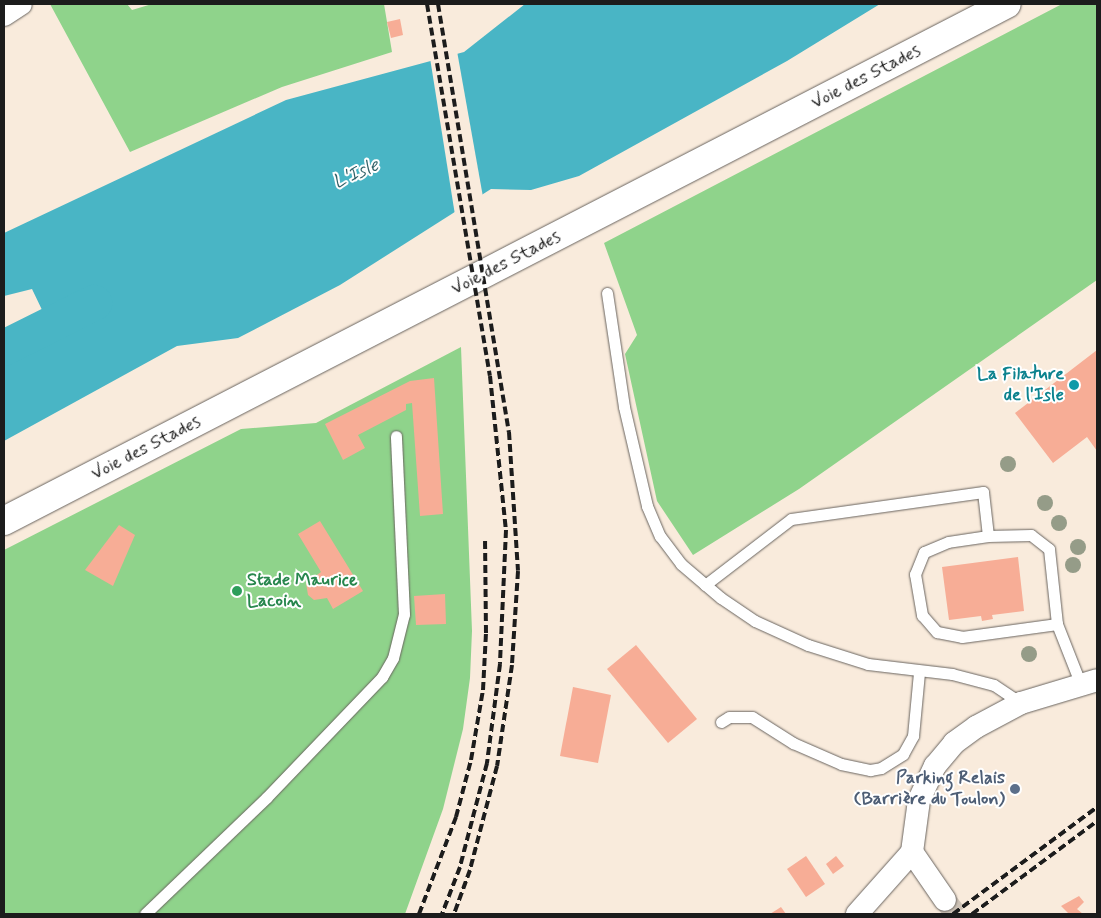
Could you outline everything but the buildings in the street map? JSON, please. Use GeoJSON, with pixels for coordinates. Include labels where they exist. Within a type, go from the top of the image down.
{"type":"FeatureCollection","features":[{"type":"Feature","properties":{"kind":"main road","name":"Voie des Stades"},"geometry":{"type":"LineString","coordinates":[[4,521],[1008,4]]}},
{"type":"Feature","properties":{"kind":"street"},"geometry":{"type":"LineString","coordinates":[[4,15],[21,4]]}},
{"type":"Feature","properties":{"kind":"street"},"geometry":{"type":"LineString","coordinates":[[857,914],[912,852],[919,800],[935,766],[954,743],[976,727],[1021,704],[1089,682]]}},
{"type":"Feature","properties":{"kind":"street"},"geometry":{"type":"LineString","coordinates":[[912,852],[946,900]]}},
{"type":"Feature","properties":{"kind":"lane"},"geometry":{"type":"LineString","coordinates":[[607,294],[624,407],[647,506],[660,536],[681,564],[705,585],[756,621],[808,645],[868,664],[919,672],[952,674],[994,685],[1021,704]]}},
{"type":"Feature","properties":{"kind":"lane"},"geometry":{"type":"LineString","coordinates":[[145,914],[266,798],[382,677],[393,658],[404,614],[396,436]]}},
{"type":"Feature","properties":{"kind":"lane"},"geometry":{"type":"LineString","coordinates":[[705,585],[791,519],[983,492],[988,536]]}},
{"type":"Feature","properties":{"kind":"lane"},"geometry":{"type":"LineString","coordinates":[[1057,624],[962,637],[937,632],[922,615],[915,574],[924,552],[948,542],[988,536],[1031,535],[1050,549],[1057,624],[1089,682]]}},
{"type":"Feature","properties":{"kind":"lane"},"geometry":{"type":"LineString","coordinates":[[721,722],[729,717],[752,717],[793,744],[841,764],[870,770],[882,768],[903,754],[912,736],[919,672]]}},
{"type":"Feature","properties":{"kind":"green space"},"geometry":{"type":"Polygon","coordinates":[[[50,4],[127,4],[132,10],[152,4],[384,4],[392,52],[282,87],[130,152],[50,4]]]}},
{"type":"Feature","properties":{"kind":"green space"},"geometry":{"type":"Polygon","coordinates":[[[1062,4],[1097,4],[1097,280],[799,489],[693,555],[657,501],[625,354],[637,335],[604,243],[1062,4]]]}},
{"type":"Feature","properties":{"kind":"green space","name":"Stade Maurice Lacoin"},"geometry":{"type":"Polygon","coordinates":[[[461,347],[472,631],[470,678],[463,729],[443,809],[405,914],[4,914],[4,550],[241,429],[316,423],[461,347]]]}},
{"type":"Feature","properties":{"kind":"water"},"geometry":{"type":"Polygon","coordinates":[[[525,4],[880,4],[787,61],[579,176],[531,190],[491,189],[340,285],[238,338],[177,346],[4,441],[4,363],[55,337],[32,289],[4,296],[4,233],[286,100],[464,52],[525,4]]]}},
{"type":"Feature","properties":{"kind":"pier"},"geometry":{"type":"Polygon","coordinates":[[[457,51],[483,197],[455,215],[430,58],[457,51]]]}},
{"type":"Feature","properties":{"kind":"waterway","name":"L'Isle"},"geometry":{"type":"LineString","coordinates":[[4,348],[94,303]]}},
{"type":"Feature","properties":{"kind":"tunnel"},"geometry":{"type":"LineString","coordinates":[[945,900],[956,914]]}},
{"type":"Feature","properties":{"kind":"railway"},"geometry":{"type":"LineString","coordinates":[[427,4],[490,376],[506,530],[500,664],[487,763],[460,867],[442,914]]}},
{"type":"Feature","properties":{"kind":"railway"},"geometry":{"type":"LineString","coordinates":[[438,4],[509,432],[518,571],[512,665],[497,766],[470,870],[454,914]]}},
{"type":"Feature","properties":{"kind":"railway"},"geometry":{"type":"LineString","coordinates":[[419,914],[456,817],[471,760],[483,690],[486,633],[485,541]]}},
{"type":"Feature","properties":{"kind":"railway"},"geometry":{"type":"LineString","coordinates":[[953,914],[1097,807]]}},
{"type":"Feature","properties":{"kind":"railway"},"geometry":{"type":"LineString","coordinates":[[972,914],[1097,821]]}},
{"type":"Feature","properties":{"kind":"place","name":"La Filature de l'Isle"},"geometry":{"type":"Point","coordinates":[1074,385]}},
{"type":"Feature","properties":{"kind":"place","name":"Stade Maurice Lacoin"},"geometry":{"type":"Point","coordinates":[237,591]}},
{"type":"Feature","properties":{"kind":"place","name":"Parking Relais (Barrière du Toulon)"},"geometry":{"type":"Point","coordinates":[1015,789]}}]}
